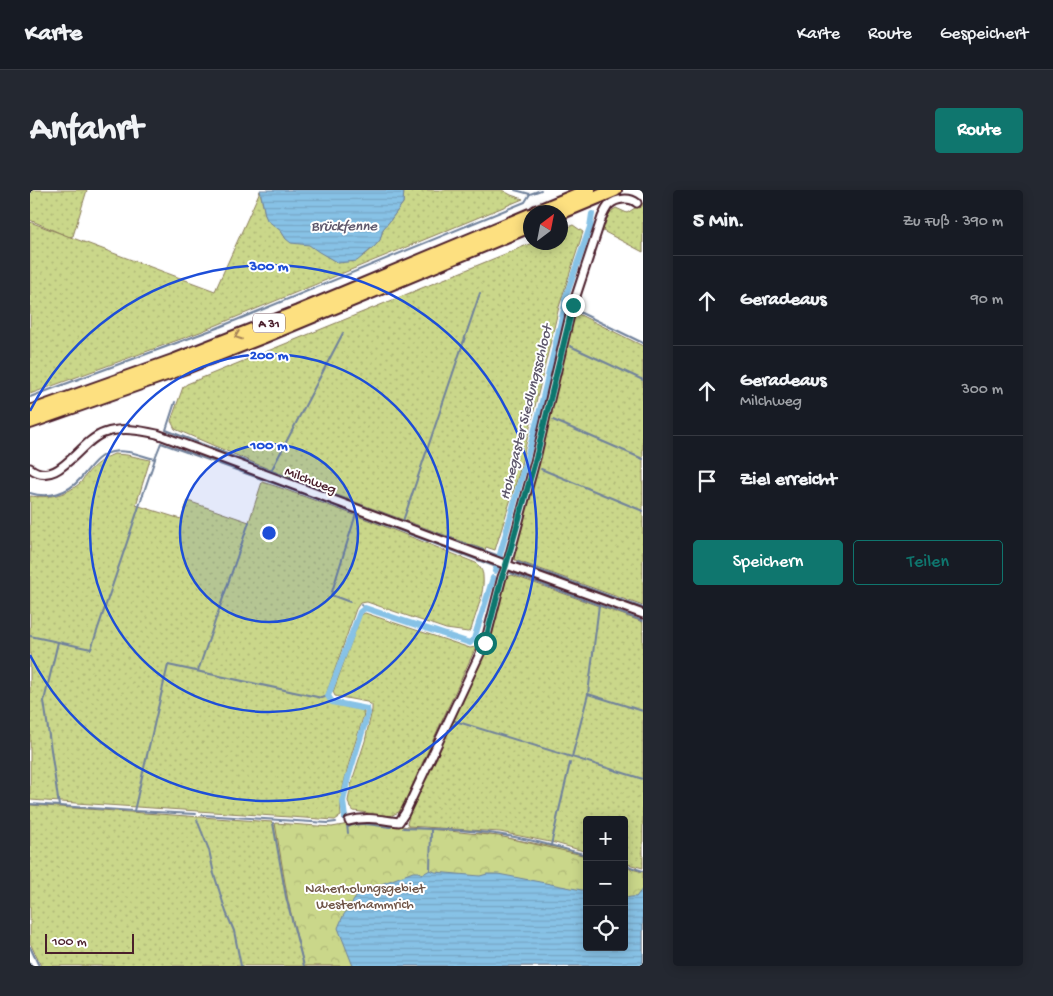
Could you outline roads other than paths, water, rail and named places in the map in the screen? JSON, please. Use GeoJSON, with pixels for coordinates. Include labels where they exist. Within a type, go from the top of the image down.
{"type":"FeatureCollection","features":[{"type":"Feature","properties":{"kind":"highway"},"geometry":{"type":"LineString","coordinates":[[553,205],[588,190]]}},
{"type":"Feature","properties":{"kind":"highway"},"geometry":{"type":"LineString","coordinates":[[568,210],[615,190]]}},
{"type":"Feature","properties":{"kind":"highway","name":"A 31"},"geometry":{"type":"LineString","coordinates":[[30,412],[164,364],[289,316],[523,218]]}},
{"type":"Feature","properties":{"kind":"highway","name":"A 31"},"geometry":{"type":"LineString","coordinates":[[30,422],[177,370],[265,336],[523,229]]}},
{"type":"Feature","properties":{"kind":"street"},"geometry":{"type":"LineString","coordinates":[[349,821],[369,818],[399,822],[405,813],[485,643],[536,458],[572,308],[602,217],[609,205],[619,200],[629,199],[637,204]]}},
{"type":"Feature","properties":{"kind":"street","name":"Milchweg"},"geometry":{"type":"LineString","coordinates":[[30,468],[43,474],[61,469],[88,442],[102,433],[121,429],[140,430],[157,434],[506,565],[643,614]]}},
{"type":"Feature","properties":{"kind":"water","name":"Brückfenne"},"geometry":{"type":"Polygon","coordinates":[[[260,190],[404,190],[403,203],[383,229],[380,240],[375,246],[357,261],[338,263],[309,245],[291,243],[286,239],[281,231],[267,220],[260,190]]]}},
{"type":"Feature","properties":{"kind":"water"},"geometry":{"type":"Polygon","coordinates":[[[430,870],[480,876],[498,874],[583,890],[583,951],[628,951],[628,898],[636,897],[643,888],[643,966],[353,966],[338,928],[343,916],[363,887],[376,886],[413,872],[423,874],[430,870]]]}},
{"type":"Feature","properties":{"kind":"waterway"},"geometry":{"type":"LineString","coordinates":[[515,190],[530,194],[541,190]]}},
{"type":"Feature","properties":{"kind":"waterway"},"geometry":{"type":"LineString","coordinates":[[30,397],[217,328],[525,202],[530,194]]}},
{"type":"Feature","properties":{"kind":"waterway","name":"Hohegaster Siedlungsschloot"},"geometry":{"type":"LineString","coordinates":[[499,558],[539,414],[565,299],[590,227],[592,214]]}},
{"type":"Feature","properties":{"kind":"waterway"},"geometry":{"type":"LineString","coordinates":[[271,471],[403,521],[480,293]]}},
{"type":"Feature","properties":{"kind":"waterway"},"geometry":{"type":"LineString","coordinates":[[573,309],[643,343]]}},
{"type":"Feature","properties":{"kind":"waterway"},"geometry":{"type":"LineString","coordinates":[[175,402],[166,430],[271,471],[343,333]]}},
{"type":"Feature","properties":{"kind":"waterway"},"geometry":{"type":"LineString","coordinates":[[570,346],[643,380]]}},
{"type":"Feature","properties":{"kind":"waterway"},"geometry":{"type":"LineString","coordinates":[[553,420],[643,459]]}},
{"type":"Feature","properties":{"kind":"waterway"},"geometry":{"type":"LineString","coordinates":[[155,458],[161,443],[499,568]]}},
{"type":"Feature","properties":{"kind":"waterway"},"geometry":{"type":"LineString","coordinates":[[30,493],[51,495],[64,491],[75,484],[94,462],[112,452],[128,452],[155,459],[91,649],[30,636]]}},
{"type":"Feature","properties":{"kind":"waterway"},"geometry":{"type":"LineString","coordinates":[[541,469],[643,511]]}},
{"type":"Feature","properties":{"kind":"waterway"},"geometry":{"type":"LineString","coordinates":[[350,602],[331,595],[356,514]]}},
{"type":"Feature","properties":{"kind":"waterway"},"geometry":{"type":"LineString","coordinates":[[403,521],[502,557]]}},
{"type":"Feature","properties":{"kind":"waterway"},"geometry":{"type":"LineString","coordinates":[[198,671],[249,522]]}},
{"type":"Feature","properties":{"kind":"waterway"},"geometry":{"type":"LineString","coordinates":[[517,562],[643,608]]}},
{"type":"Feature","properties":{"kind":"waterway","name":"Hohegaster Siedlungsschloot"},"geometry":{"type":"LineString","coordinates":[[495,571],[497,567]]}},
{"type":"Feature","properties":{"kind":"waterway"},"geometry":{"type":"LineString","coordinates":[[511,573],[643,621]]}},
{"type":"Feature","properties":{"kind":"waterway","name":"Hohegaster Siedlungsschloot"},"geometry":{"type":"LineString","coordinates":[[345,818],[343,801],[348,778],[368,713],[367,709],[332,702],[328,696],[360,612],[365,608],[470,643],[474,639],[493,578]]}},
{"type":"Feature","properties":{"kind":"waterway","name":"Hohegaster Siedlungsschloot"},"geometry":{"type":"LineString","coordinates":[[361,605],[365,608]]}},
{"type":"Feature","properties":{"kind":"waterway"},"geometry":{"type":"LineString","coordinates":[[572,757],[588,694],[599,605]]}},
{"type":"Feature","properties":{"kind":"waterway"},"geometry":{"type":"LineString","coordinates":[[58,642],[44,701],[59,806]]}},
{"type":"Feature","properties":{"kind":"waterway"},"geometry":{"type":"LineString","coordinates":[[196,814],[134,811],[168,665],[322,698],[328,696]]}},
{"type":"Feature","properties":{"kind":"waterway"},"geometry":{"type":"LineString","coordinates":[[588,694],[643,711]]}},
{"type":"Feature","properties":{"kind":"waterway"},"geometry":{"type":"LineString","coordinates":[[455,721],[643,779]]}},
{"type":"Feature","properties":{"kind":"waterway"},"geometry":{"type":"LineString","coordinates":[[551,845],[570,763]]}},
{"type":"Feature","properties":{"kind":"waterway"},"geometry":{"type":"LineString","coordinates":[[30,804],[134,811]]}},
{"type":"Feature","properties":{"kind":"waterway","name":"Hohegaster Siedlungsschloot"},"geometry":{"type":"LineString","coordinates":[[202,815],[336,822]]}},
{"type":"Feature","properties":{"kind":"waterway","name":"Hohegaster Siedlungsschloot"},"geometry":{"type":"LineString","coordinates":[[197,820],[209,850],[214,874],[234,931],[241,966]]}},
{"type":"Feature","properties":{"kind":"waterway"},"geometry":{"type":"LineString","coordinates":[[273,823],[286,897],[304,966]]}},
{"type":"Feature","properties":{"kind":"waterway"},"geometry":{"type":"LineString","coordinates":[[348,827],[364,824],[391,827]]}},
{"type":"Feature","properties":{"kind":"waterway"},"geometry":{"type":"LineString","coordinates":[[347,825],[348,833]]}},
{"type":"Feature","properties":{"kind":"waterway"},"geometry":{"type":"LineString","coordinates":[[403,828],[461,830],[496,834],[531,840],[583,854]]}},
{"type":"Feature","properties":{"kind":"waterway"},"geometry":{"type":"LineString","coordinates":[[430,870],[431,830]]}},
{"type":"Feature","properties":{"kind":"waterway"},"geometry":{"type":"LineString","coordinates":[[628,866],[643,871]]}},
{"type":"Feature","properties":{"kind":"waterway"},"geometry":{"type":"LineString","coordinates":[[30,947],[39,966]]}},
{"type":"Feature","properties":{"kind":"park label","name":"Naherholungsgebiet Westerhammrich"},"geometry":{"type":"Point","coordinates":[365,896]}}]}
